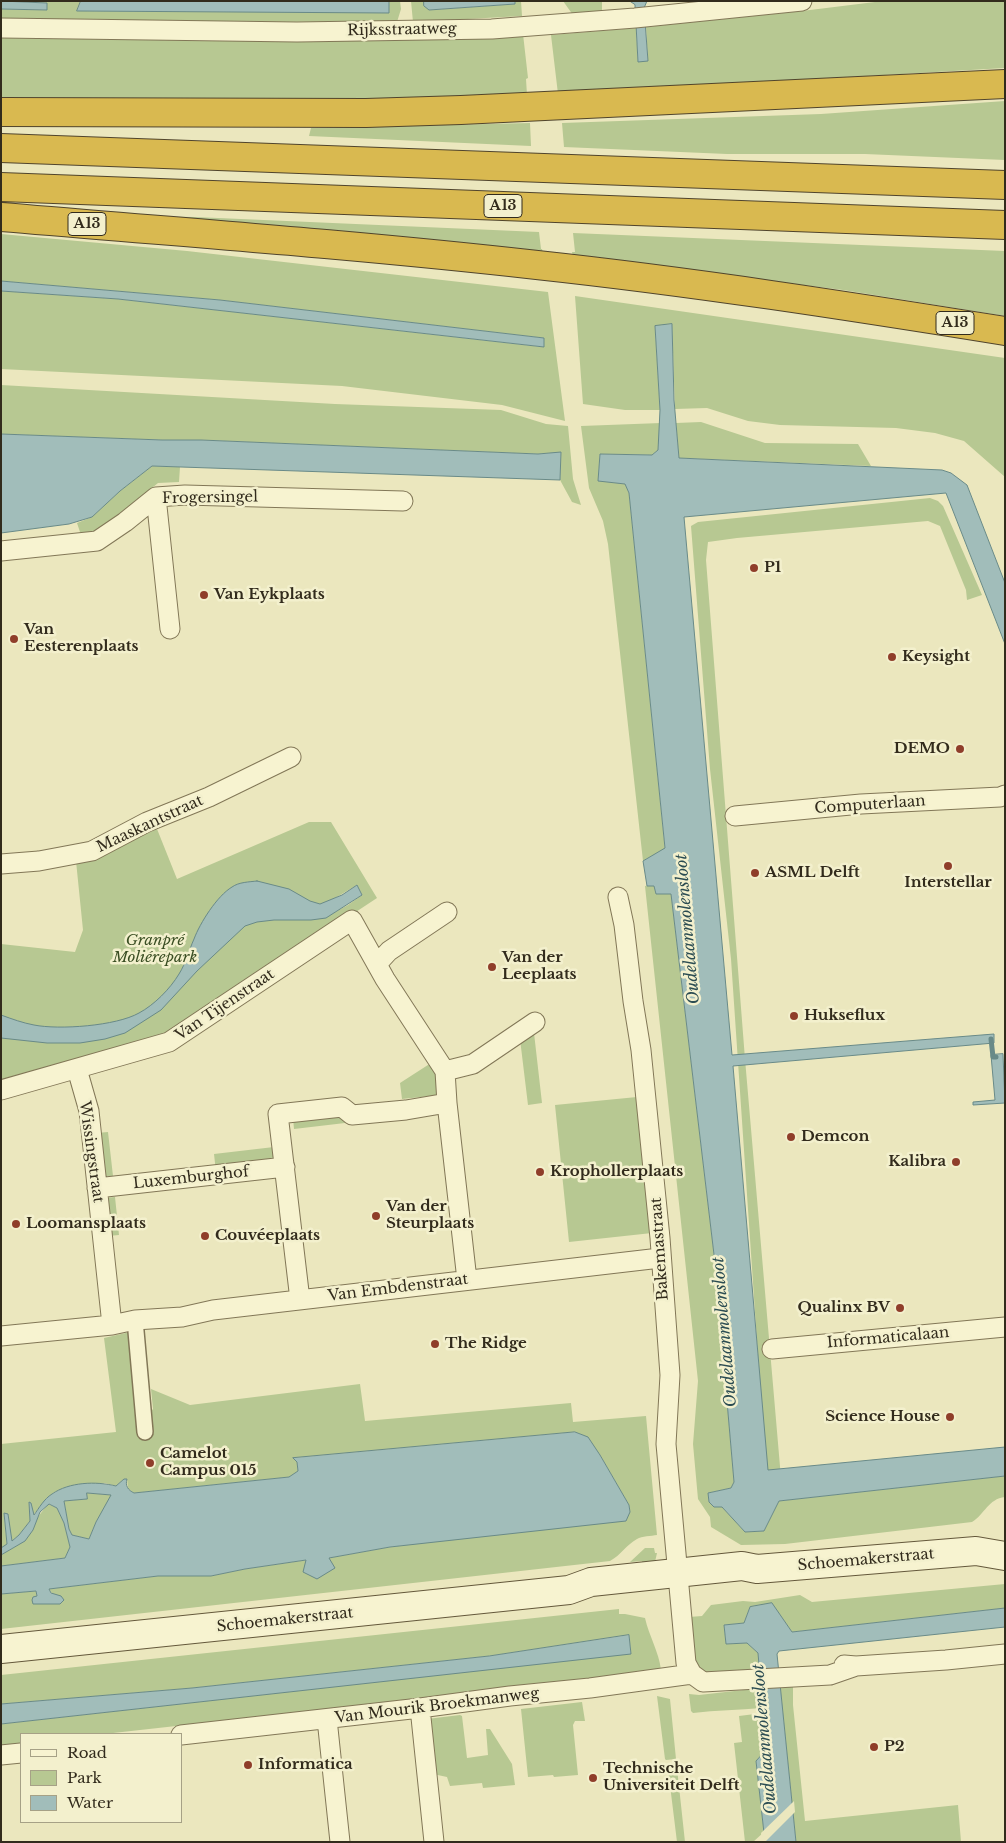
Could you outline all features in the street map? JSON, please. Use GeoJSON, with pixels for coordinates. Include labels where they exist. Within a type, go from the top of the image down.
{"type":"FeatureCollection","features":[{"type":"Feature","properties":{"kind":"highway"},"geometry":{"type":"LineString","coordinates":[[1,112],[366,112],[461,110],[1005,84]]}},
{"type":"Feature","properties":{"kind":"highway"},"geometry":{"type":"LineString","coordinates":[[1,148],[1005,185]]}},
{"type":"Feature","properties":{"kind":"highway","name":"A13"},"geometry":{"type":"LineString","coordinates":[[1,187],[1005,225]]}},
{"type":"Feature","properties":{"kind":"highway","name":"A13"},"geometry":{"type":"LineString","coordinates":[[1,217],[361,247],[538,265],[696,284],[1005,331]]}},
{"type":"Feature","properties":{"kind":"main road","name":"Schoemakerstraat"},"geometry":{"type":"LineString","coordinates":[[1,1649],[569,1590],[592,1594],[678,1579],[743,1578],[756,1569],[976,1550],[1005,1539]]}},
{"type":"Feature","properties":{"kind":"main road","name":"Schoemakerstraat"},"geometry":{"type":"LineString","coordinates":[[976,1550],[1005,1556]]}},
{"type":"Feature","properties":{"kind":"street","name":"Rijksstraatweg"},"geometry":{"type":"LineString","coordinates":[[1,28],[297,32],[430,30],[640,18],[802,1]]}},
{"type":"Feature","properties":{"kind":"street","name":"Frogersingel"},"geometry":{"type":"LineString","coordinates":[[1,551],[97,540],[125,522],[156,497],[185,495],[403,501]]}},
{"type":"Feature","properties":{"kind":"street"},"geometry":{"type":"LineString","coordinates":[[156,497],[170,629]]}},
{"type":"Feature","properties":{"kind":"street","name":"Maaskantstraat"},"geometry":{"type":"LineString","coordinates":[[1,864],[39,861],[92,851],[147,822],[209,797],[291,757]]}},
{"type":"Feature","properties":{"kind":"street","name":"Computerlaan"},"geometry":{"type":"LineString","coordinates":[[735,816],[868,804],[1000,797],[1005,795]]}},
{"type":"Feature","properties":{"kind":"street","name":"Bakemastraat"},"geometry":{"type":"LineString","coordinates":[[618,897],[624,925],[641,1050],[659,1228],[670,1375],[666,1444],[686,1663],[692,1674]]}},
{"type":"Feature","properties":{"kind":"street"},"geometry":{"type":"LineString","coordinates":[[447,912],[389,951],[377,964],[445,1071],[467,1280]]}},
{"type":"Feature","properties":{"kind":"street","name":"Van Tijenstraat"},"geometry":{"type":"LineString","coordinates":[[1,1090],[169,1042],[352,920],[377,964]]}},
{"type":"Feature","properties":{"kind":"street"},"geometry":{"type":"LineString","coordinates":[[445,1071],[473,1064],[535,1022]]}},
{"type":"Feature","properties":{"kind":"street","name":"Wissingstraat"},"geometry":{"type":"LineString","coordinates":[[77,1069],[89,1111],[112,1325]]}},
{"type":"Feature","properties":{"kind":"street"},"geometry":{"type":"LineString","coordinates":[[300,1300],[278,1114],[342,1107],[352,1115],[406,1110],[447,1103]]}},
{"type":"Feature","properties":{"kind":"street","name":"Luxemburghof"},"geometry":{"type":"LineString","coordinates":[[97,1188],[285,1167]]}},
{"type":"Feature","properties":{"kind":"street","name":"Van Embdenstraat"},"geometry":{"type":"LineString","coordinates":[[1,1336],[112,1325],[135,1320],[182,1317],[213,1310],[660,1258]]}},
{"type":"Feature","properties":{"kind":"street"},"geometry":{"type":"LineString","coordinates":[[135,1320],[145,1432]]}},
{"type":"Feature","properties":{"kind":"street","name":"Informaticalaan"},"geometry":{"type":"LineString","coordinates":[[772,1349],[1005,1327]]}},
{"type":"Feature","properties":{"kind":"street"},"geometry":{"type":"LineString","coordinates":[[692,1674],[704,1682],[830,1675],[856,1666],[1005,1654]]}},
{"type":"Feature","properties":{"kind":"street","name":"Van Mourik Broekmanweg"},"geometry":{"type":"LineString","coordinates":[[182,1735],[420,1708],[692,1674]]}},
{"type":"Feature","properties":{"kind":"street"},"geometry":{"type":"LineString","coordinates":[[420,1708],[434,1842]]}},
{"type":"Feature","properties":{"kind":"street"},"geometry":{"type":"LineString","coordinates":[[327,1719],[340,1842]]}},
{"type":"Feature","properties":{"kind":"street"},"geometry":{"type":"LineString","coordinates":[[1,1755],[20,1753]]}},
{"type":"Feature","properties":{"kind":"green space"},"geometry":{"type":"Polygon","coordinates":[[[1,1],[81,1],[77,11],[389,12],[389,1],[400,1],[401,9],[397,22],[1,21],[1,9],[46,10],[47,3],[1,1]]]}},
{"type":"Feature","properties":{"kind":"green space"},"geometry":{"type":"Polygon","coordinates":[[[411,1],[424,1],[429,10],[514,4],[515,1],[521,1],[522,16],[413,22],[411,1]]]}},
{"type":"Feature","properties":{"kind":"green space"},"geometry":{"type":"Polygon","coordinates":[[[563,1],[602,1],[602,10],[599,13],[573,15],[563,1]]]}},
{"type":"Feature","properties":{"kind":"green space"},"geometry":{"type":"Polygon","coordinates":[[[883,1],[1005,1],[1005,68],[558,94],[551,35],[636,28],[638,61],[648,61],[646,27],[883,1]]]}},
{"type":"Feature","properties":{"kind":"green space"},"geometry":{"type":"Polygon","coordinates":[[[523,34],[528,78],[526,79],[527,95],[371,99],[1,101],[1,38],[237,41],[367,40],[523,34]]]}},
{"type":"Feature","properties":{"kind":"green space"},"geometry":{"type":"Polygon","coordinates":[[[1005,101],[1005,160],[865,154],[727,154],[564,147],[562,123],[821,114],[1005,101]]]}},
{"type":"Feature","properties":{"kind":"green space"},"geometry":{"type":"Polygon","coordinates":[[[530,123],[531,146],[309,136],[311,128],[530,123]]]}},
{"type":"Feature","properties":{"kind":"green space"},"geometry":{"type":"Polygon","coordinates":[[[122,216],[195,217],[539,232],[543,253],[122,216]]]}},
{"type":"Feature","properties":{"kind":"green space"},"geometry":{"type":"Polygon","coordinates":[[[573,233],[1005,251],[1005,316],[843,290],[573,256],[572,252],[575,252],[573,233]]]}},
{"type":"Feature","properties":{"kind":"green space"},"geometry":{"type":"Polygon","coordinates":[[[1,234],[187,251],[548,292],[565,421],[502,405],[342,386],[1,369],[1,291],[118,299],[543,347],[544,338],[220,300],[1,281],[1,234]]]}},
{"type":"Feature","properties":{"kind":"green space"},"geometry":{"type":"Polygon","coordinates":[[[575,296],[1005,358],[1005,477],[964,441],[935,433],[896,428],[780,425],[748,421],[707,408],[675,409],[672,324],[655,327],[660,410],[625,410],[583,404],[575,296]]]}},
{"type":"Feature","properties":{"kind":"green space"},"geometry":{"type":"Polygon","coordinates":[[[1,385],[335,404],[501,410],[546,424],[568,426],[573,479],[581,505],[572,502],[560,480],[561,453],[538,454],[1,434],[1,385]]]}},
{"type":"Feature","properties":{"kind":"green space"},"geometry":{"type":"Polygon","coordinates":[[[701,422],[765,443],[858,444],[871,466],[679,458],[676,423],[701,422]]]}},
{"type":"Feature","properties":{"kind":"green space"},"geometry":{"type":"Polygon","coordinates":[[[661,423],[658,450],[652,455],[600,454],[598,480],[626,484],[629,493],[665,849],[643,861],[608,544],[603,521],[589,488],[581,426],[661,423]]]}},
{"type":"Feature","properties":{"kind":"green space"},"geometry":{"type":"Polygon","coordinates":[[[152,466],[180,467],[179,482],[158,483],[97,533],[81,535],[77,523],[92,517],[120,491],[152,466]]]}},
{"type":"Feature","properties":{"kind":"green space"},"geometry":{"type":"Polygon","coordinates":[[[930,498],[938,501],[943,506],[982,595],[967,600],[966,590],[940,526],[928,521],[708,542],[706,560],[745,1059],[781,1478],[766,1474],[731,959],[710,769],[691,526],[698,522],[930,498]]]}},
{"type":"Feature","properties":{"kind":"green space","name":"Granpré Moliérepark"},"geometry":{"type":"Polygon","coordinates":[[[309,822],[331,822],[377,898],[165,1038],[1,1084],[1,944],[75,952],[83,930],[76,861],[157,829],[177,879],[309,822]],[[357,885],[330,901],[335,912],[362,895],[357,885]]]}},
{"type":"Feature","properties":{"kind":"green space"},"geometry":{"type":"Polygon","coordinates":[[[654,885],[656,894],[671,894],[715,1263],[734,1482],[731,1488],[708,1493],[709,1502],[714,1507],[722,1507],[745,1532],[764,1531],[779,1501],[1005,1476],[1005,1497],[994,1501],[972,1522],[785,1544],[741,1545],[711,1527],[710,1517],[698,1499],[693,1444],[698,1381],[645,886],[654,885]]]}},
{"type":"Feature","properties":{"kind":"green space"},"geometry":{"type":"Polygon","coordinates":[[[534,1033],[542,1103],[528,1105],[520,1039],[534,1033]]]}},
{"type":"Feature","properties":{"kind":"green space"},"geometry":{"type":"Polygon","coordinates":[[[431,1063],[438,1074],[440,1095],[402,1099],[400,1083],[431,1063]]]}},
{"type":"Feature","properties":{"kind":"green space"},"geometry":{"type":"Polygon","coordinates":[[[637,1097],[652,1233],[569,1242],[555,1105],[637,1097]]]}},
{"type":"Feature","properties":{"kind":"green space"},"geometry":{"type":"Polygon","coordinates":[[[344,1112],[345,1123],[294,1129],[293,1118],[344,1112]]]}},
{"type":"Feature","properties":{"kind":"green space"},"geometry":{"type":"Polygon","coordinates":[[[108,1132],[113,1176],[102,1177],[97,1133],[108,1132]]]}},
{"type":"Feature","properties":{"kind":"green space"},"geometry":{"type":"Polygon","coordinates":[[[274,1147],[275,1165],[216,1172],[214,1154],[274,1147]]]}},
{"type":"Feature","properties":{"kind":"green space"},"geometry":{"type":"Polygon","coordinates":[[[115,1197],[119,1235],[108,1236],[104,1198],[115,1197]]]}},
{"type":"Feature","properties":{"kind":"green space"},"geometry":{"type":"Polygon","coordinates":[[[130,1332],[140,1423],[153,1409],[151,1389],[190,1405],[360,1384],[365,1421],[571,1403],[573,1422],[646,1416],[657,1535],[637,1539],[610,1561],[1,1629],[1,1594],[36,1591],[37,1596],[33,1604],[60,1604],[49,1589],[158,1576],[211,1576],[245,1569],[630,1512],[629,1505],[600,1455],[588,1438],[575,1432],[294,1458],[297,1462],[298,1471],[290,1477],[134,1493],[128,1489],[127,1479],[124,1479],[116,1486],[105,1483],[65,1488],[53,1493],[33,1515],[31,1503],[29,1502],[30,1521],[11,1542],[8,1514],[4,1515],[7,1545],[1,1548],[1,1444],[116,1432],[104,1338],[130,1332]]]}},
{"type":"Feature","properties":{"kind":"green space"},"geometry":{"type":"Polygon","coordinates":[[[87,1493],[112,1495],[96,1522],[89,1539],[72,1535],[69,1529],[64,1501],[86,1499],[87,1493]]]}},
{"type":"Feature","properties":{"kind":"green space"},"geometry":{"type":"Polygon","coordinates":[[[48,1504],[57,1508],[64,1523],[70,1547],[65,1558],[1,1566],[1,1555],[18,1545],[33,1530],[37,1518],[48,1504]]]}},
{"type":"Feature","properties":{"kind":"green space"},"geometry":{"type":"Polygon","coordinates":[[[645,1548],[654,1548],[655,1553],[657,1553],[655,1562],[643,1567],[642,1561],[630,1562],[645,1548]]]}},
{"type":"Feature","properties":{"kind":"green space"},"geometry":{"type":"Polygon","coordinates":[[[1005,1584],[1005,1608],[792,1632],[772,1604],[750,1607],[744,1623],[724,1625],[726,1644],[747,1643],[758,1653],[759,1671],[704,1674],[695,1664],[689,1617],[702,1616],[711,1605],[743,1601],[755,1602],[800,1595],[812,1602],[1005,1584]]]}},
{"type":"Feature","properties":{"kind":"green space"},"geometry":{"type":"Polygon","coordinates":[[[619,1609],[619,1614],[645,1618],[661,1670],[654,1673],[113,1733],[20,1733],[20,1743],[1,1746],[1,1724],[631,1653],[629,1635],[489,1656],[192,1688],[1,1704],[1,1675],[619,1609]]]}},
{"type":"Feature","properties":{"kind":"green space"},"geometry":{"type":"Polygon","coordinates":[[[793,1685],[793,1705],[805,1821],[958,1805],[961,1842],[796,1842],[780,1687],[793,1685]]]}},
{"type":"Feature","properties":{"kind":"green space"},"geometry":{"type":"Polygon","coordinates":[[[761,1688],[762,1708],[693,1713],[691,1711],[689,1694],[699,1695],[761,1688]]]}},
{"type":"Feature","properties":{"kind":"green space"},"geometry":{"type":"Polygon","coordinates":[[[657,1696],[670,1699],[676,1759],[665,1759],[657,1696]]]}},
{"type":"Feature","properties":{"kind":"green space"},"geometry":{"type":"Polygon","coordinates":[[[582,1702],[585,1721],[575,1721],[573,1725],[578,1775],[528,1777],[521,1709],[582,1702]]]}},
{"type":"Feature","properties":{"kind":"green space"},"geometry":{"type":"Polygon","coordinates":[[[763,1713],[766,1750],[756,1761],[764,1832],[753,1842],[745,1842],[734,1743],[742,1742],[739,1716],[763,1713]]]}},
{"type":"Feature","properties":{"kind":"green space"},"geometry":{"type":"Polygon","coordinates":[[[462,1716],[467,1758],[488,1755],[486,1729],[490,1729],[512,1764],[515,1785],[483,1788],[482,1783],[450,1786],[447,1777],[433,1774],[427,1719],[462,1716]]]}},
{"type":"Feature","properties":{"kind":"green space"},"geometry":{"type":"Polygon","coordinates":[[[677,1768],[685,1842],[677,1842],[668,1769],[677,1768]]]}},
{"type":"Feature","properties":{"kind":"water"},"geometry":{"type":"Polygon","coordinates":[[[1,1],[47,3],[47,10],[1,9],[1,1]]]}},
{"type":"Feature","properties":{"kind":"water"},"geometry":{"type":"Polygon","coordinates":[[[81,1],[389,1],[389,13],[77,11],[81,1]]]}},
{"type":"Feature","properties":{"kind":"water"},"geometry":{"type":"Polygon","coordinates":[[[424,1],[515,1],[515,4],[429,10],[424,6],[424,1]]]}},
{"type":"Feature","properties":{"kind":"water"},"geometry":{"type":"Polygon","coordinates":[[[630,1],[647,1],[644,8],[648,61],[638,62],[635,5],[630,1]]]}},
{"type":"Feature","properties":{"kind":"water"},"geometry":{"type":"Polygon","coordinates":[[[1,281],[220,300],[544,338],[544,347],[118,299],[1,291],[1,281]]]}},
{"type":"Feature","properties":{"kind":"water","name":"Oudelaanmolensloot"},"geometry":{"type":"Polygon","coordinates":[[[672,324],[674,400],[679,458],[942,470],[951,473],[967,485],[1005,583],[1005,644],[946,493],[684,517],[732,1055],[994,1034],[994,1043],[733,1066],[768,1470],[1005,1447],[1005,1476],[779,1501],[764,1531],[745,1532],[722,1507],[714,1507],[709,1502],[708,1493],[731,1488],[734,1482],[715,1263],[671,894],[656,894],[654,886],[647,886],[643,861],[665,848],[629,493],[625,484],[598,481],[600,454],[652,455],[658,450],[660,410],[655,326],[672,324]]]}},
{"type":"Feature","properties":{"kind":"water"},"geometry":{"type":"Polygon","coordinates":[[[1,434],[538,454],[561,452],[560,480],[152,466],[120,491],[92,517],[69,524],[1,533],[1,434]]]}},
{"type":"Feature","properties":{"kind":"water"},"geometry":{"type":"Polygon","coordinates":[[[257,881],[289,889],[310,901],[320,904],[342,895],[357,885],[362,895],[326,918],[274,920],[245,926],[197,971],[161,1010],[125,1033],[105,1039],[80,1043],[47,1043],[1,1038],[1,1015],[34,1025],[72,1027],[116,1021],[145,1010],[175,980],[184,965],[200,925],[226,891],[235,885],[257,881]]]}},
{"type":"Feature","properties":{"kind":"water"},"geometry":{"type":"Polygon","coordinates":[[[1003,1054],[1005,1103],[973,1105],[973,1102],[995,1100],[991,1055],[1003,1054]]]}},
{"type":"Feature","properties":{"kind":"water"},"geometry":{"type":"Polygon","coordinates":[[[575,1432],[588,1437],[629,1505],[630,1512],[626,1521],[390,1547],[329,1558],[335,1568],[317,1579],[303,1572],[306,1560],[211,1576],[158,1576],[49,1589],[51,1593],[61,1596],[64,1600],[60,1604],[33,1604],[33,1597],[37,1596],[36,1591],[1,1594],[1,1566],[65,1558],[70,1547],[64,1523],[57,1508],[49,1504],[40,1512],[33,1530],[25,1541],[1,1555],[1,1548],[7,1544],[4,1513],[8,1514],[12,1541],[30,1521],[29,1502],[31,1503],[34,1515],[49,1496],[66,1487],[91,1483],[116,1486],[124,1479],[127,1479],[126,1484],[130,1491],[134,1493],[289,1477],[298,1471],[297,1462],[293,1458],[575,1432]],[[87,1493],[87,1499],[64,1501],[69,1529],[72,1535],[89,1539],[111,1495],[87,1493]]]}},
{"type":"Feature","properties":{"kind":"water"},"geometry":{"type":"Polygon","coordinates":[[[772,1603],[792,1632],[1005,1608],[1005,1627],[779,1651],[777,1654],[796,1842],[765,1842],[756,1761],[766,1750],[758,1653],[747,1643],[726,1644],[724,1625],[744,1623],[750,1607],[772,1603]]]}},
{"type":"Feature","properties":{"kind":"water"},"geometry":{"type":"Polygon","coordinates":[[[629,1635],[631,1654],[1,1724],[1,1704],[192,1688],[489,1656],[629,1635]]]}},
{"type":"Feature","properties":{"kind":"pier"},"geometry":{"type":"Polygon","coordinates":[[[794,1801],[795,1812],[765,1842],[762,1842],[761,1833],[794,1801]]]}},
{"type":"Feature","properties":{"kind":"waterway"},"geometry":{"type":"LineString","coordinates":[[991,1039],[993,1057],[996,1057]]}},
{"type":"Feature","properties":{"kind":"place","name":"P1"},"geometry":{"type":"Point","coordinates":[754,568]}},
{"type":"Feature","properties":{"kind":"place","name":"Van Eykplaats"},"geometry":{"type":"Point","coordinates":[204,595]}},
{"type":"Feature","properties":{"kind":"place","name":"Van Eesterenplaats"},"geometry":{"type":"Point","coordinates":[14,639]}},
{"type":"Feature","properties":{"kind":"place","name":"Keysight"},"geometry":{"type":"Point","coordinates":[892,657]}},
{"type":"Feature","properties":{"kind":"place","name":"DEMO"},"geometry":{"type":"Point","coordinates":[960,749]}},
{"type":"Feature","properties":{"kind":"place","name":"Interstellar"},"geometry":{"type":"Point","coordinates":[948,866]}},
{"type":"Feature","properties":{"kind":"place","name":"ASML Delft"},"geometry":{"type":"Point","coordinates":[755,873]}},
{"type":"Feature","properties":{"kind":"place","name":"Van der Leeplaats"},"geometry":{"type":"Point","coordinates":[492,967]}},
{"type":"Feature","properties":{"kind":"place","name":"Hukseflux"},"geometry":{"type":"Point","coordinates":[794,1016]}},
{"type":"Feature","properties":{"kind":"place","name":"Demcon"},"geometry":{"type":"Point","coordinates":[791,1137]}},
{"type":"Feature","properties":{"kind":"place","name":"Kalibra"},"geometry":{"type":"Point","coordinates":[956,1162]}},
{"type":"Feature","properties":{"kind":"place","name":"Krophollerplaats"},"geometry":{"type":"Point","coordinates":[540,1172]}},
{"type":"Feature","properties":{"kind":"place","name":"Van der Steurplaats"},"geometry":{"type":"Point","coordinates":[376,1216]}},
{"type":"Feature","properties":{"kind":"place","name":"Loomansplaats"},"geometry":{"type":"Point","coordinates":[16,1224]}},
{"type":"Feature","properties":{"kind":"place","name":"Couvéeplaats"},"geometry":{"type":"Point","coordinates":[205,1236]}},
{"type":"Feature","properties":{"kind":"place","name":"Qualinx BV"},"geometry":{"type":"Point","coordinates":[900,1308]}},
{"type":"Feature","properties":{"kind":"place","name":"The Ridge"},"geometry":{"type":"Point","coordinates":[435,1344]}},
{"type":"Feature","properties":{"kind":"place","name":"Science House"},"geometry":{"type":"Point","coordinates":[950,1417]}},
{"type":"Feature","properties":{"kind":"place","name":"Camelot Campus 015"},"geometry":{"type":"Point","coordinates":[150,1463]}},
{"type":"Feature","properties":{"kind":"place","name":"P2"},"geometry":{"type":"Point","coordinates":[874,1747]}},
{"type":"Feature","properties":{"kind":"place","name":"Informatica"},"geometry":{"type":"Point","coordinates":[248,1765]}},
{"type":"Feature","properties":{"kind":"place","name":"Technische Universiteit Delft"},"geometry":{"type":"Point","coordinates":[593,1778]}}]}
